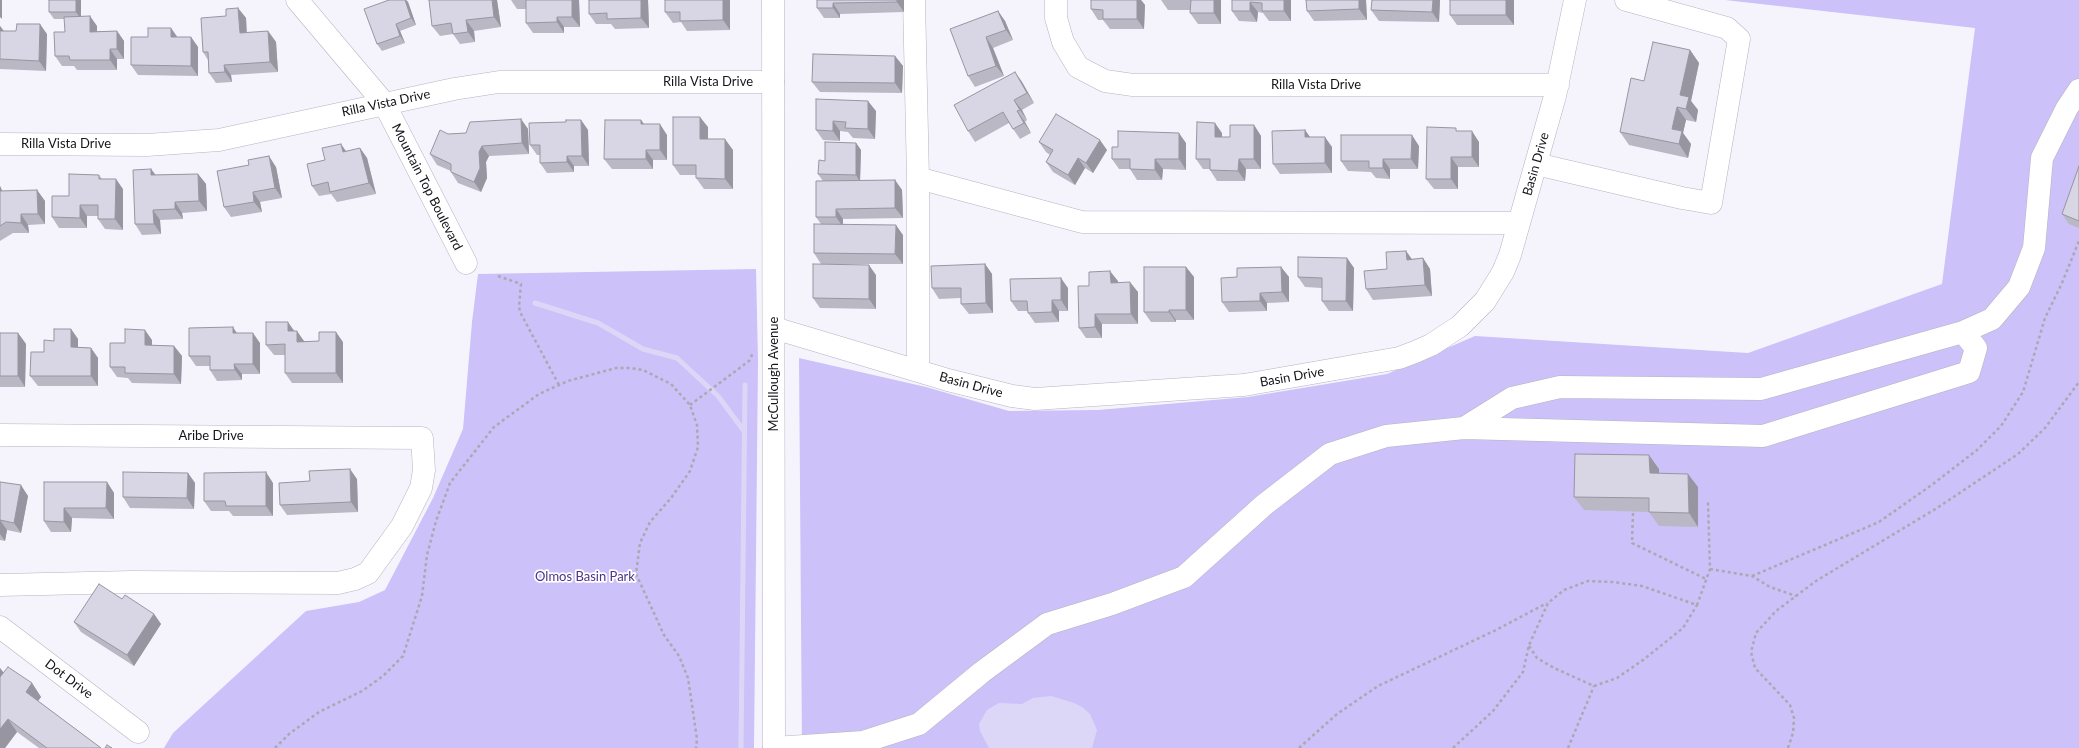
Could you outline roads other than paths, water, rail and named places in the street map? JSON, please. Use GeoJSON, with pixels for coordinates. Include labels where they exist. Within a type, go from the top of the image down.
{"type":"FeatureCollection","features":[{"type":"Feature","properties":{"kind":"street","name":"Mountain Top Boulevard"},"geometry":{"type":"LineString","coordinates":[[297,0],[384,103],[466,263]]}},
{"type":"Feature","properties":{"kind":"street","name":"McCullough Avenue"},"geometry":{"type":"LineString","coordinates":[[773,0],[774,748]]}},
{"type":"Feature","properties":{"kind":"street"},"geometry":{"type":"LineString","coordinates":[[914,0],[918,178],[918,370]]}},
{"type":"Feature","properties":{"kind":"street","name":"Rilla Vista Drive"},"geometry":{"type":"LineString","coordinates":[[1056,0],[1056,18],[1063,42],[1078,67],[1104,81],[1133,84],[1558,85]]}},
{"type":"Feature","properties":{"kind":"street","name":"Basin Drive"},"geometry":{"type":"LineString","coordinates":[[774,328],[955,382],[1012,396],[1035,399],[1244,385],[1399,358],[1415,352],[1437,341],[1460,326],[1484,301],[1503,272],[1519,223],[1558,85],[1575,0]]}},
{"type":"Feature","properties":{"kind":"street"},"geometry":{"type":"LineString","coordinates":[[1536,164],[1682,198],[1711,203],[1739,39],[1727,28],[1626,0]]}},
{"type":"Feature","properties":{"kind":"street","name":"Rilla Vista Drive"},"geometry":{"type":"LineString","coordinates":[[0,144],[147,145],[219,140],[384,103],[499,82],[773,82]]}},
{"type":"Feature","properties":{"kind":"street"},"geometry":{"type":"LineString","coordinates":[[1464,428],[1512,398],[1560,387],[1761,389],[1963,332],[1992,319],[2019,287],[2034,248],[2042,158],[2067,108],[2079,90]]}},
{"type":"Feature","properties":{"kind":"street"},"geometry":{"type":"LineString","coordinates":[[918,178],[1082,222],[1519,223]]}},
{"type":"Feature","properties":{"kind":"street"},"geometry":{"type":"LineString","coordinates":[[774,748],[863,742],[919,724],[982,672],[1046,624],[1112,604],[1184,577],[1264,504],[1330,454],[1386,436],[1464,428],[1763,436],[1969,372],[1976,348],[1963,332]]}},
{"type":"Feature","properties":{"kind":"street","name":"Aribe Drive"},"geometry":{"type":"LineString","coordinates":[[0,435],[422,438],[424,470],[421,488],[402,526],[368,572],[355,580],[338,583],[132,582],[0,585]]}},
{"type":"Feature","properties":{"kind":"street","name":"Dot Drive"},"geometry":{"type":"LineString","coordinates":[[0,627],[138,732]]}},
{"type":"Feature","properties":{"kind":"waterway"},"geometry":{"type":"LineString","coordinates":[[535,303],[598,323],[643,349],[677,358],[718,396],[744,431]]}},
{"type":"Feature","properties":{"kind":"waterway"},"geometry":{"type":"LineString","coordinates":[[741,748],[745,385]]}},
{"type":"Feature","properties":{"kind":"park label","name":"Olmos Basin Park"},"geometry":{"type":"Point","coordinates":[585,577]}}]}
